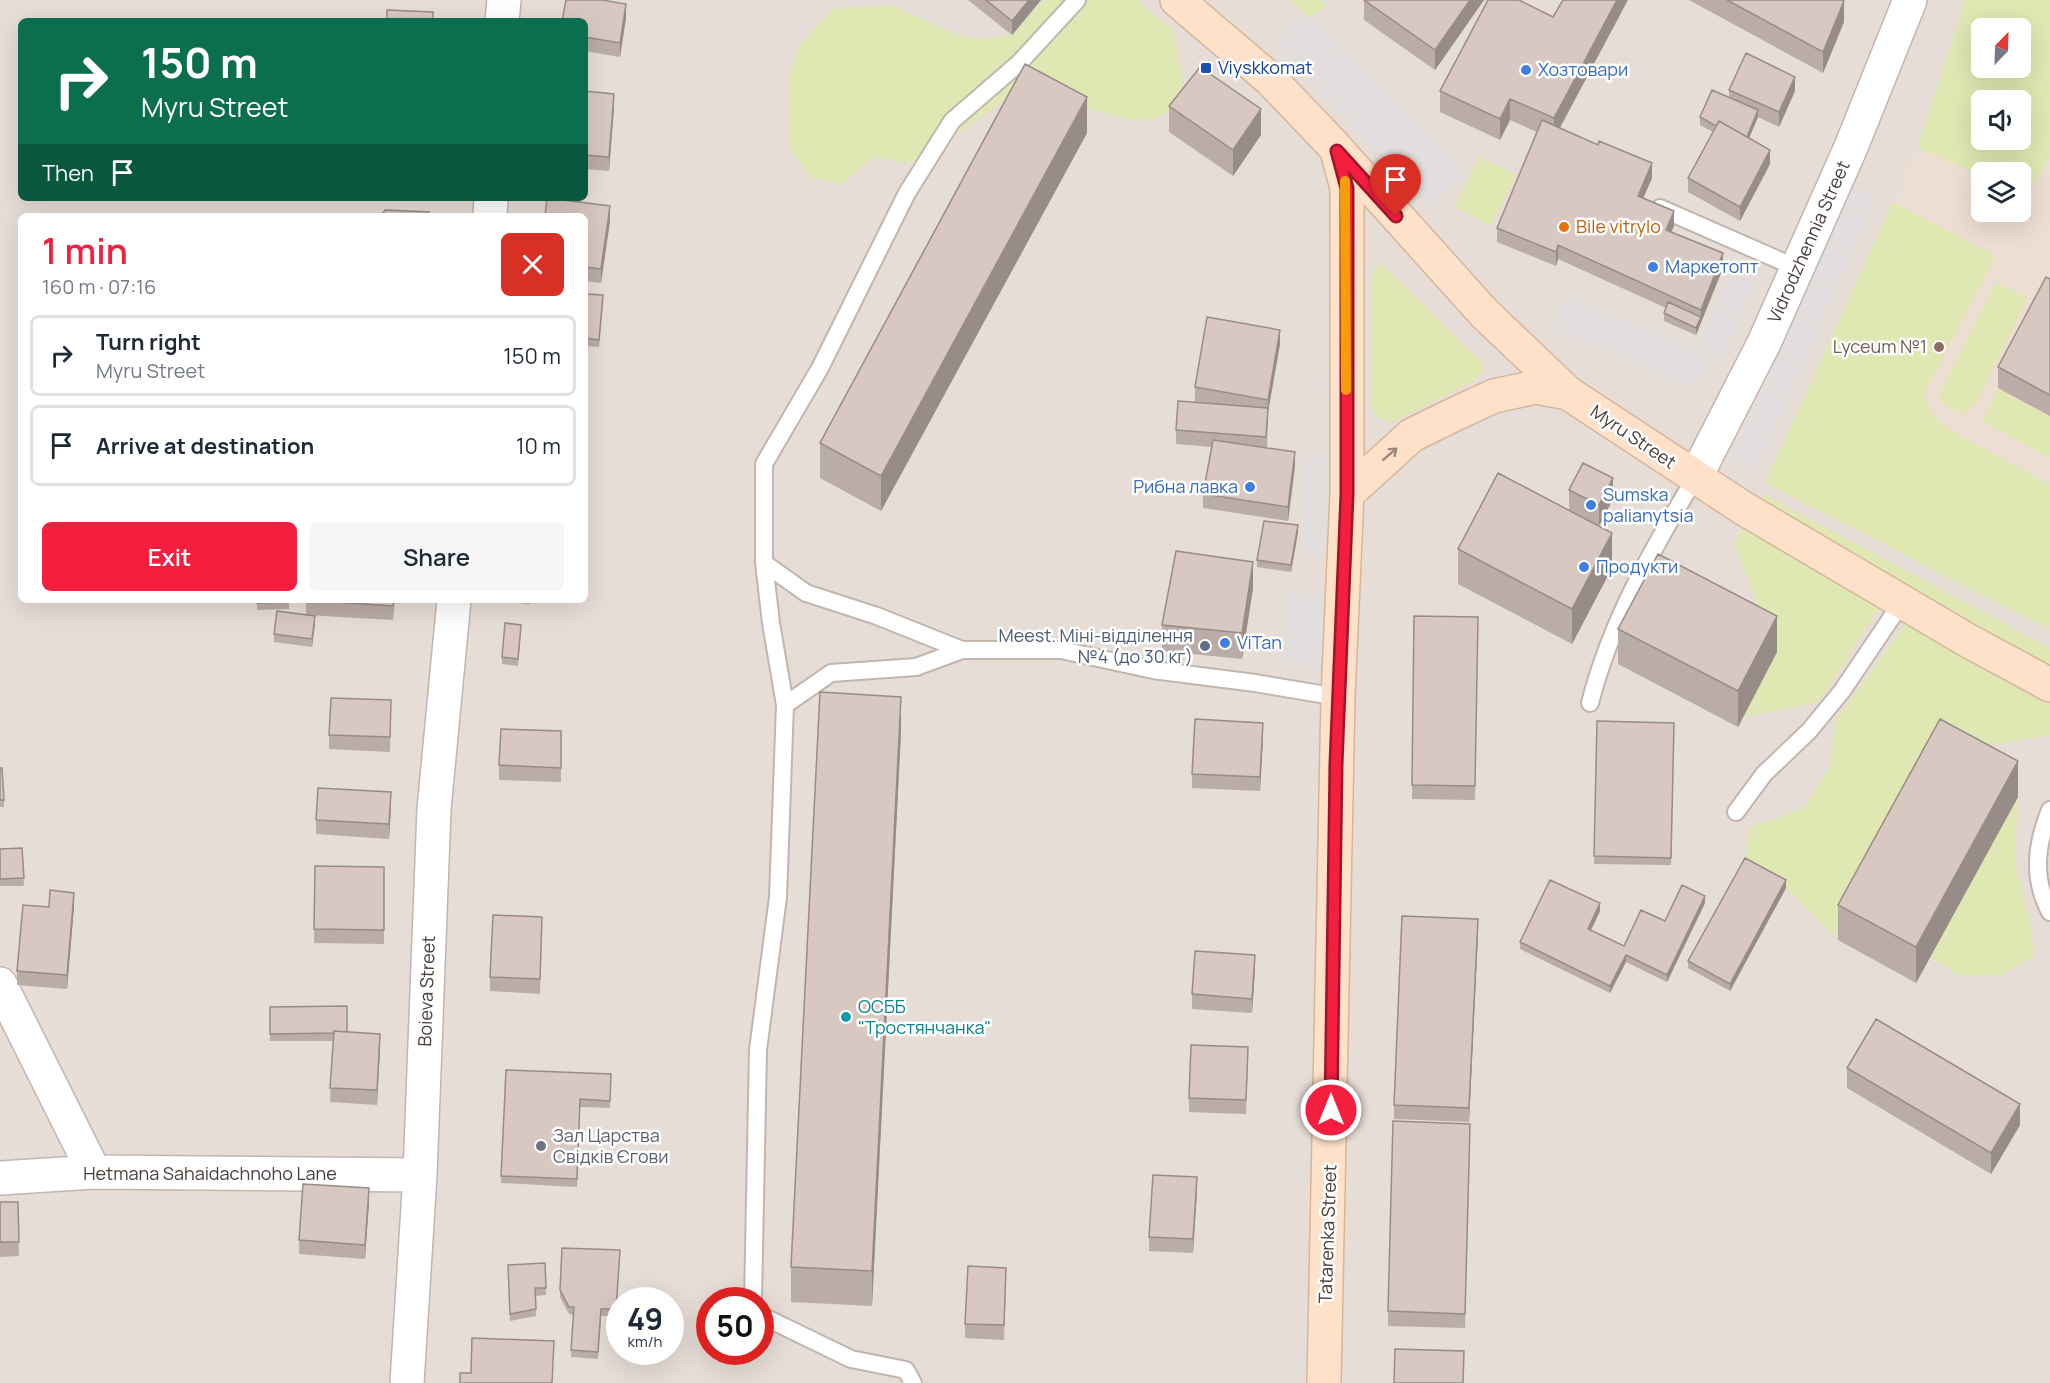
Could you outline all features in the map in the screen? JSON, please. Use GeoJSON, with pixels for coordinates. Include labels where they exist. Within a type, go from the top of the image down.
{"type":"FeatureCollection","features":[{"type":"Feature","properties":{"kind":"main road","name":"Myru Street"},"geometry":{"type":"LineString","coordinates":[[1177,0],[1271,80],[1484,313],[1568,393],[1695,478],[1902,602],[2050,685]]}},
{"type":"Feature","properties":{"kind":"main road","name":"Tatarenka Street"},"geometry":{"type":"LineString","coordinates":[[1324,1383],[1338,697],[1347,494],[1347,188],[1337,151]]}},
{"type":"Feature","properties":{"kind":"main road"},"geometry":{"type":"LineString","coordinates":[[1347,494],[1412,435],[1494,396],[1536,387],[1568,393]]}},
{"type":"Feature","properties":{"kind":"street"},"geometry":{"type":"LineString","coordinates":[[502,18],[504,0]]}},
{"type":"Feature","properties":{"kind":"street","name":"Vidrodzhennia Street"},"geometry":{"type":"LineString","coordinates":[[1695,478],[1764,343],[1851,147],[1910,0]]}},
{"type":"Feature","properties":{"kind":"street","name":"Boieva Street"},"geometry":{"type":"LineString","coordinates":[[407,1383],[420,1175],[434,809],[454,603]]}},
{"type":"Feature","properties":{"kind":"street"},"geometry":{"type":"LineString","coordinates":[[0,984],[94,1172]]}},
{"type":"Feature","properties":{"kind":"street","name":"Hetmana Sahaidachnoho Lane"},"geometry":{"type":"LineString","coordinates":[[0,1178],[94,1172],[420,1175]]}},
{"type":"Feature","properties":{"kind":"lane"},"geometry":{"type":"LineString","coordinates":[[753,1287],[758,1050],[778,897],[785,705],[771,623],[764,563],[764,465],[820,368],[907,193],[952,121],[1019,63],[1077,0]]}},
{"type":"Feature","properties":{"kind":"lane"},"geometry":{"type":"LineString","coordinates":[[1660,208],[1797,268]]}},
{"type":"Feature","properties":{"kind":"lane"},"geometry":{"type":"LineString","coordinates":[[1590,703],[1599,668],[1619,615],[1695,478]]}},
{"type":"Feature","properties":{"kind":"lane"},"geometry":{"type":"LineString","coordinates":[[764,563],[806,593],[877,616],[962,650]]}},
{"type":"Feature","properties":{"kind":"lane"},"geometry":{"type":"LineString","coordinates":[[1736,812],[1764,774],[1809,731],[1842,691],[1902,602]]}},
{"type":"Feature","properties":{"kind":"lane"},"geometry":{"type":"LineString","coordinates":[[785,705],[831,673],[916,667],[962,650],[1060,650],[1154,670],[1255,683],[1338,697]]}},
{"type":"Feature","properties":{"kind":"lane"},"geometry":{"type":"LineString","coordinates":[[2050,810],[2036,860],[2040,893],[2050,912]]}},
{"type":"Feature","properties":{"kind":"lane"},"geometry":{"type":"LineString","coordinates":[[774,1323],[851,1359],[906,1370],[913,1383]]}},
{"type":"Feature","properties":{"kind":"shaded area"},"geometry":{"type":"Polygon","coordinates":[[[0,0],[2050,0],[2050,1383],[0,1383],[0,0]]]}},
{"type":"Feature","properties":{"kind":"shaded area","name":"Lyceum №1"},"geometry":{"type":"Polygon","coordinates":[[[1965,0],[2050,0],[2050,630],[1765,483],[1918,148],[1965,0]]]}},
{"type":"Feature","properties":{"kind":"shaded area"},"geometry":{"type":"Polygon","coordinates":[[[1304,13],[1463,171],[1432,208],[1274,42],[1304,13]]]}},
{"type":"Feature","properties":{"kind":"shaded area"},"geometry":{"type":"Polygon","coordinates":[[[1852,185],[1877,196],[1756,470],[1731,458],[1852,185]]]}},
{"type":"Feature","properties":{"kind":"shaded area"},"geometry":{"type":"Polygon","coordinates":[[[1731,270],[1756,279],[1721,361],[1709,356],[1695,389],[1551,328],[1567,296],[1697,350],[1731,270]]]}},
{"type":"Feature","properties":{"kind":"shaded area"},"geometry":{"type":"Polygon","coordinates":[[[1327,449],[1322,562],[1318,556],[1302,549],[1306,459],[1321,454],[1327,449]]]}},
{"type":"Feature","properties":{"kind":"shaded area"},"geometry":{"type":"Polygon","coordinates":[[[1287,593],[1327,595],[1324,667],[1282,664],[1287,593]]]}},
{"type":"Feature","properties":{"kind":"green space"},"geometry":{"type":"Polygon","coordinates":[[[1044,0],[1137,0],[1174,32],[1182,79],[1180,105],[1156,118],[1132,121],[1037,93],[1009,97],[920,160],[905,163],[873,157],[842,184],[811,178],[789,147],[790,75],[799,46],[832,9],[893,5],[958,36],[981,39],[1012,35],[1044,0]]]}},
{"type":"Feature","properties":{"kind":"green space"},"geometry":{"type":"Polygon","coordinates":[[[1289,0],[1320,0],[1327,6],[1309,17],[1289,0]]]}},
{"type":"Feature","properties":{"kind":"green space"},"geometry":{"type":"Polygon","coordinates":[[[1965,0],[2050,0],[2050,157],[2031,189],[2031,162],[1971,162],[1971,172],[1918,147],[1965,0]]]}},
{"type":"Feature","properties":{"kind":"green space"},"geometry":{"type":"Polygon","coordinates":[[[1479,157],[1516,174],[1491,226],[1455,207],[1479,157]]]}},
{"type":"Feature","properties":{"kind":"green space"},"geometry":{"type":"Polygon","coordinates":[[[1893,202],[1996,256],[1923,395],[1935,417],[1954,432],[2050,485],[2050,630],[1765,483],[1893,202]]]}},
{"type":"Feature","properties":{"kind":"green space"},"geometry":{"type":"Polygon","coordinates":[[[1379,265],[1384,266],[1480,361],[1484,370],[1475,380],[1391,423],[1379,418],[1371,406],[1372,277],[1374,268],[1379,265]]]}},
{"type":"Feature","properties":{"kind":"green space"},"geometry":{"type":"Polygon","coordinates":[[[1996,282],[2027,299],[1975,405],[1963,414],[1944,404],[1940,392],[1996,282]]]}},
{"type":"Feature","properties":{"kind":"green space"},"geometry":{"type":"Polygon","coordinates":[[[1998,388],[2050,416],[2050,458],[1982,421],[1998,388]]]}},
{"type":"Feature","properties":{"kind":"green space"},"geometry":{"type":"Polygon","coordinates":[[[1765,495],[2050,648],[2050,669],[1757,510],[1765,495]]]}},
{"type":"Feature","properties":{"kind":"green space"},"geometry":{"type":"Polygon","coordinates":[[[1744,526],[1881,605],[1819,702],[1743,717],[1777,652],[1734,544],[1744,526]]]}},
{"type":"Feature","properties":{"kind":"green space"},"geometry":{"type":"Polygon","coordinates":[[[1910,619],[2050,697],[2050,735],[1940,754],[1838,940],[1786,888],[1745,865],[1749,828],[1804,808],[1830,767],[1836,719],[1910,619]]]}},
{"type":"Feature","properties":{"kind":"green space"},"geometry":{"type":"Polygon","coordinates":[[[2018,797],[2015,861],[2031,927],[2034,956],[2002,975],[1959,975],[1930,958],[2018,797]]]}},
{"type":"Feature","properties":{"kind":"building"},"geometry":{"type":"Polygon","coordinates":[[[566,0],[602,0],[626,4],[620,43],[588,38],[588,18],[563,18],[566,0]]]}},
{"type":"Feature","properties":{"kind":"building"},"geometry":{"type":"Polygon","coordinates":[[[986,0],[1029,0],[1012,21],[986,0]]]}},
{"type":"Feature","properties":{"kind":"building"},"geometry":{"type":"Polygon","coordinates":[[[1364,0],[1470,0],[1435,50],[1364,0]]]}},
{"type":"Feature","properties":{"kind":"building","name":"Хозтовари"},"geometry":{"type":"Polygon","coordinates":[[[1488,0],[1519,0],[1553,17],[1563,0],[1617,0],[1554,118],[1510,99],[1500,119],[1440,91],[1488,0]]]}},
{"type":"Feature","properties":{"kind":"building"},"geometry":{"type":"Polygon","coordinates":[[[1727,0],[1842,0],[1844,1],[1823,52],[1727,0]]]}},
{"type":"Feature","properties":{"kind":"building"},"geometry":{"type":"Polygon","coordinates":[[[387,10],[433,12],[433,18],[387,18],[387,10]]]}},
{"type":"Feature","properties":{"kind":"building"},"geometry":{"type":"Polygon","coordinates":[[[1746,53],[1795,77],[1779,112],[1729,90],[1746,53]]]}},
{"type":"Feature","properties":{"kind":"building"},"geometry":{"type":"Polygon","coordinates":[[[1025,64],[1087,97],[881,476],[820,443],[1025,64]]]}},
{"type":"Feature","properties":{"kind":"building"},"geometry":{"type":"Polygon","coordinates":[[[1200,67],[1261,109],[1233,150],[1169,106],[1200,67]]]}},
{"type":"Feature","properties":{"kind":"building"},"geometry":{"type":"Polygon","coordinates":[[[1712,90],[1758,110],[1747,137],[1719,121],[1716,126],[1700,117],[1712,90]]]}},
{"type":"Feature","properties":{"kind":"building"},"geometry":{"type":"Polygon","coordinates":[[[588,91],[614,94],[609,157],[588,155],[588,91]]]}},
{"type":"Feature","properties":{"kind":"building"},"geometry":{"type":"Polygon","coordinates":[[[1542,120],[1598,145],[1599,141],[1652,163],[1638,196],[1674,211],[1666,230],[1723,253],[1701,310],[1558,245],[1556,252],[1497,228],[1542,120]]]}},
{"type":"Feature","properties":{"kind":"building"},"geometry":{"type":"Polygon","coordinates":[[[1719,121],[1770,150],[1740,207],[1688,178],[1719,121]]]}},
{"type":"Feature","properties":{"kind":"building"},"geometry":{"type":"Polygon","coordinates":[[[547,201],[571,201],[610,206],[601,269],[588,267],[588,213],[545,213],[547,201]]]}},
{"type":"Feature","properties":{"kind":"building"},"geometry":{"type":"Polygon","coordinates":[[[385,210],[429,212],[429,213],[383,213],[385,210]]]}},
{"type":"Feature","properties":{"kind":"building"},"geometry":{"type":"Polygon","coordinates":[[[2046,277],[2050,279],[2050,395],[1998,367],[2046,277]]]}},
{"type":"Feature","properties":{"kind":"building"},"geometry":{"type":"Polygon","coordinates":[[[588,294],[603,295],[599,340],[588,338],[588,294]]]}},
{"type":"Feature","properties":{"kind":"building"},"geometry":{"type":"Polygon","coordinates":[[[1668,302],[1701,317],[1696,328],[1664,313],[1668,302]]]}},
{"type":"Feature","properties":{"kind":"building"},"geometry":{"type":"Polygon","coordinates":[[[1207,317],[1280,330],[1268,400],[1195,387],[1207,317]]]}},
{"type":"Feature","properties":{"kind":"building"},"geometry":{"type":"Polygon","coordinates":[[[1178,401],[1268,408],[1266,437],[1176,430],[1178,401]]]}},
{"type":"Feature","properties":{"kind":"building","name":"Рибна лавка"},"geometry":{"type":"Polygon","coordinates":[[[1213,440],[1295,452],[1288,507],[1203,494],[1213,440]]]}},
{"type":"Feature","properties":{"kind":"building"},"geometry":{"type":"Polygon","coordinates":[[[1583,463],[1613,478],[1599,505],[1569,490],[1583,463]]]}},
{"type":"Feature","properties":{"kind":"building"},"geometry":{"type":"Polygon","coordinates":[[[1498,473],[1612,533],[1572,609],[1458,549],[1498,473]]]}},
{"type":"Feature","properties":{"kind":"building"},"geometry":{"type":"Polygon","coordinates":[[[1264,521],[1298,525],[1291,565],[1257,560],[1264,521]]]}},
{"type":"Feature","properties":{"kind":"building"},"geometry":{"type":"Polygon","coordinates":[[[1176,551],[1253,562],[1242,633],[1162,625],[1176,551]]]}},
{"type":"Feature","properties":{"kind":"building"},"geometry":{"type":"Polygon","coordinates":[[[1658,554],[1777,616],[1738,691],[1618,629],[1658,554]]]}},
{"type":"Feature","properties":{"kind":"building"},"geometry":{"type":"Polygon","coordinates":[[[350,603],[394,603],[393,606],[350,603]]]}},
{"type":"Feature","properties":{"kind":"building"},"geometry":{"type":"Polygon","coordinates":[[[277,611],[315,616],[312,639],[274,634],[277,611]]]}},
{"type":"Feature","properties":{"kind":"building"},"geometry":{"type":"Polygon","coordinates":[[[1414,616],[1478,617],[1475,786],[1412,785],[1414,616]]]}},
{"type":"Feature","properties":{"kind":"building"},"geometry":{"type":"Polygon","coordinates":[[[505,623],[521,625],[518,659],[502,657],[505,623]]]}},
{"type":"Feature","properties":{"kind":"building","name":"ОСББ \"Тростянчанка\""},"geometry":{"type":"Polygon","coordinates":[[[820,692],[901,697],[872,1271],[791,1267],[820,692]]]}},
{"type":"Feature","properties":{"kind":"building"},"geometry":{"type":"Polygon","coordinates":[[[331,698],[391,700],[390,737],[329,735],[331,698]]]}},
{"type":"Feature","properties":{"kind":"building"},"geometry":{"type":"Polygon","coordinates":[[[1195,719],[1263,723],[1260,777],[1192,774],[1195,719]]]}},
{"type":"Feature","properties":{"kind":"building"},"geometry":{"type":"Polygon","coordinates":[[[1940,719],[2018,761],[1916,947],[1838,905],[1940,719]]]}},
{"type":"Feature","properties":{"kind":"building"},"geometry":{"type":"Polygon","coordinates":[[[1597,721],[1674,723],[1671,858],[1594,856],[1597,721]]]}},
{"type":"Feature","properties":{"kind":"building"},"geometry":{"type":"Polygon","coordinates":[[[501,729],[561,731],[561,768],[499,765],[501,729]]]}},
{"type":"Feature","properties":{"kind":"building"},"geometry":{"type":"Polygon","coordinates":[[[0,768],[2,768],[4,800],[0,800],[0,768]]]}},
{"type":"Feature","properties":{"kind":"building"},"geometry":{"type":"Polygon","coordinates":[[[318,788],[391,792],[389,824],[316,820],[318,788]]]}},
{"type":"Feature","properties":{"kind":"building"},"geometry":{"type":"Polygon","coordinates":[[[22,848],[24,878],[0,879],[0,849],[22,848]]]}},
{"type":"Feature","properties":{"kind":"building"},"geometry":{"type":"Polygon","coordinates":[[[1745,858],[1786,880],[1730,984],[1688,961],[1745,858]]]}},
{"type":"Feature","properties":{"kind":"building"},"geometry":{"type":"Polygon","coordinates":[[[315,866],[384,867],[384,930],[314,929],[315,866]]]}},
{"type":"Feature","properties":{"kind":"building"},"geometry":{"type":"Polygon","coordinates":[[[1550,880],[1600,903],[1588,929],[1624,946],[1641,910],[1665,921],[1682,885],[1705,896],[1667,975],[1626,955],[1610,986],[1520,942],[1550,880]]]}},
{"type":"Feature","properties":{"kind":"building"},"geometry":{"type":"Polygon","coordinates":[[[50,890],[74,893],[67,975],[17,971],[23,905],[49,907],[50,890]]]}},
{"type":"Feature","properties":{"kind":"building"},"geometry":{"type":"Polygon","coordinates":[[[493,915],[542,917],[540,979],[490,977],[493,915]]]}},
{"type":"Feature","properties":{"kind":"building"},"geometry":{"type":"Polygon","coordinates":[[[1402,916],[1478,919],[1469,1108],[1394,1105],[1402,916]]]}},
{"type":"Feature","properties":{"kind":"building"},"geometry":{"type":"Polygon","coordinates":[[[1195,951],[1255,955],[1252,999],[1192,994],[1195,951]]]}},
{"type":"Feature","properties":{"kind":"building"},"geometry":{"type":"Polygon","coordinates":[[[347,1006],[347,1032],[270,1034],[270,1007],[347,1006]]]}},
{"type":"Feature","properties":{"kind":"building"},"geometry":{"type":"Polygon","coordinates":[[[1876,1019],[2020,1104],[1991,1153],[1847,1068],[1876,1019]]]}},
{"type":"Feature","properties":{"kind":"building"},"geometry":{"type":"Polygon","coordinates":[[[334,1031],[380,1034],[377,1090],[330,1088],[334,1031]]]}},
{"type":"Feature","properties":{"kind":"building"},"geometry":{"type":"Polygon","coordinates":[[[1191,1045],[1248,1047],[1246,1100],[1189,1098],[1191,1045]]]}},
{"type":"Feature","properties":{"kind":"building","name":"Зал Царства Свідків Єгови"},"geometry":{"type":"Polygon","coordinates":[[[506,1070],[611,1074],[610,1101],[580,1099],[577,1179],[501,1176],[506,1070]]]}},
{"type":"Feature","properties":{"kind":"building"},"geometry":{"type":"Polygon","coordinates":[[[1393,1121],[1470,1124],[1465,1314],[1388,1311],[1393,1121]]]}},
{"type":"Feature","properties":{"kind":"building"},"geometry":{"type":"Polygon","coordinates":[[[1153,1175],[1197,1177],[1193,1239],[1149,1237],[1153,1175]]]}},
{"type":"Feature","properties":{"kind":"building"},"geometry":{"type":"Polygon","coordinates":[[[303,1184],[369,1188],[365,1245],[299,1240],[303,1184]]]}},
{"type":"Feature","properties":{"kind":"building"},"geometry":{"type":"Polygon","coordinates":[[[0,1202],[18,1202],[19,1242],[0,1242],[0,1202]]]}},
{"type":"Feature","properties":{"kind":"building"},"geometry":{"type":"Polygon","coordinates":[[[562,1248],[620,1250],[617,1287],[606,1287],[606,1309],[601,1309],[598,1352],[571,1350],[574,1307],[569,1307],[560,1290],[562,1248]]]}},
{"type":"Feature","properties":{"kind":"building"},"geometry":{"type":"Polygon","coordinates":[[[545,1263],[546,1288],[535,1288],[536,1309],[510,1314],[508,1265],[545,1263]]]}},
{"type":"Feature","properties":{"kind":"building"},"geometry":{"type":"Polygon","coordinates":[[[968,1266],[1006,1268],[1004,1325],[965,1324],[968,1266]]]}},
{"type":"Feature","properties":{"kind":"building"},"geometry":{"type":"Polygon","coordinates":[[[472,1338],[554,1341],[552,1383],[460,1383],[460,1373],[471,1373],[472,1338]]]}},
{"type":"Feature","properties":{"kind":"building"},"geometry":{"type":"Polygon","coordinates":[[[1395,1349],[1464,1351],[1463,1383],[1394,1383],[1395,1349]]]}},
{"type":"Feature","properties":{"kind":"slow traffic"},"geometry":{"type":"LineString","coordinates":[[1345,181],[1347,188],[1346,390]]}},
{"type":"Feature","properties":{"kind":"place","name":"Viyskkomat"},"geometry":{"type":"Point","coordinates":[1206,68]}},
{"type":"Feature","properties":{"kind":"place","name":"Хозтовари"},"geometry":{"type":"Point","coordinates":[1526,70]}},
{"type":"Feature","properties":{"kind":"place","name":"Bile vitrylo"},"geometry":{"type":"Point","coordinates":[1564,227]}},
{"type":"Feature","properties":{"kind":"place","name":"Маркетопт"},"geometry":{"type":"Point","coordinates":[1653,267]}},
{"type":"Feature","properties":{"kind":"place","name":"Lyceum №1"},"geometry":{"type":"Point","coordinates":[1939,347]}},
{"type":"Feature","properties":{"kind":"place","name":"Рибна лавка"},"geometry":{"type":"Point","coordinates":[1250,487]}},
{"type":"Feature","properties":{"kind":"place","name":"Sumska palianytsia"},"geometry":{"type":"Point","coordinates":[1591,505]}},
{"type":"Feature","properties":{"kind":"place","name":"Продукти"},"geometry":{"type":"Point","coordinates":[1584,567]}},
{"type":"Feature","properties":{"kind":"place","name":"ViTan"},"geometry":{"type":"Point","coordinates":[1225,643]}},
{"type":"Feature","properties":{"kind":"place","name":"Meest. Міні-відділення №4 (до 30 кг)"},"geometry":{"type":"Point","coordinates":[1205,646]}},
{"type":"Feature","properties":{"kind":"place","name":"ОСББ \"Тростянчанка\""},"geometry":{"type":"Point","coordinates":[846,1017]}},
{"type":"Feature","properties":{"kind":"place","name":"Зал Царства Свідків Єгови"},"geometry":{"type":"Point","coordinates":[541,1146]}},
{"type":"Feature","properties":{"kind":"route"},"geometry":{"type":"LineString","coordinates":[[1331,1110],[1336,764],[1347,494],[1347,188],[1337,151],[1396,216]]}}]}
